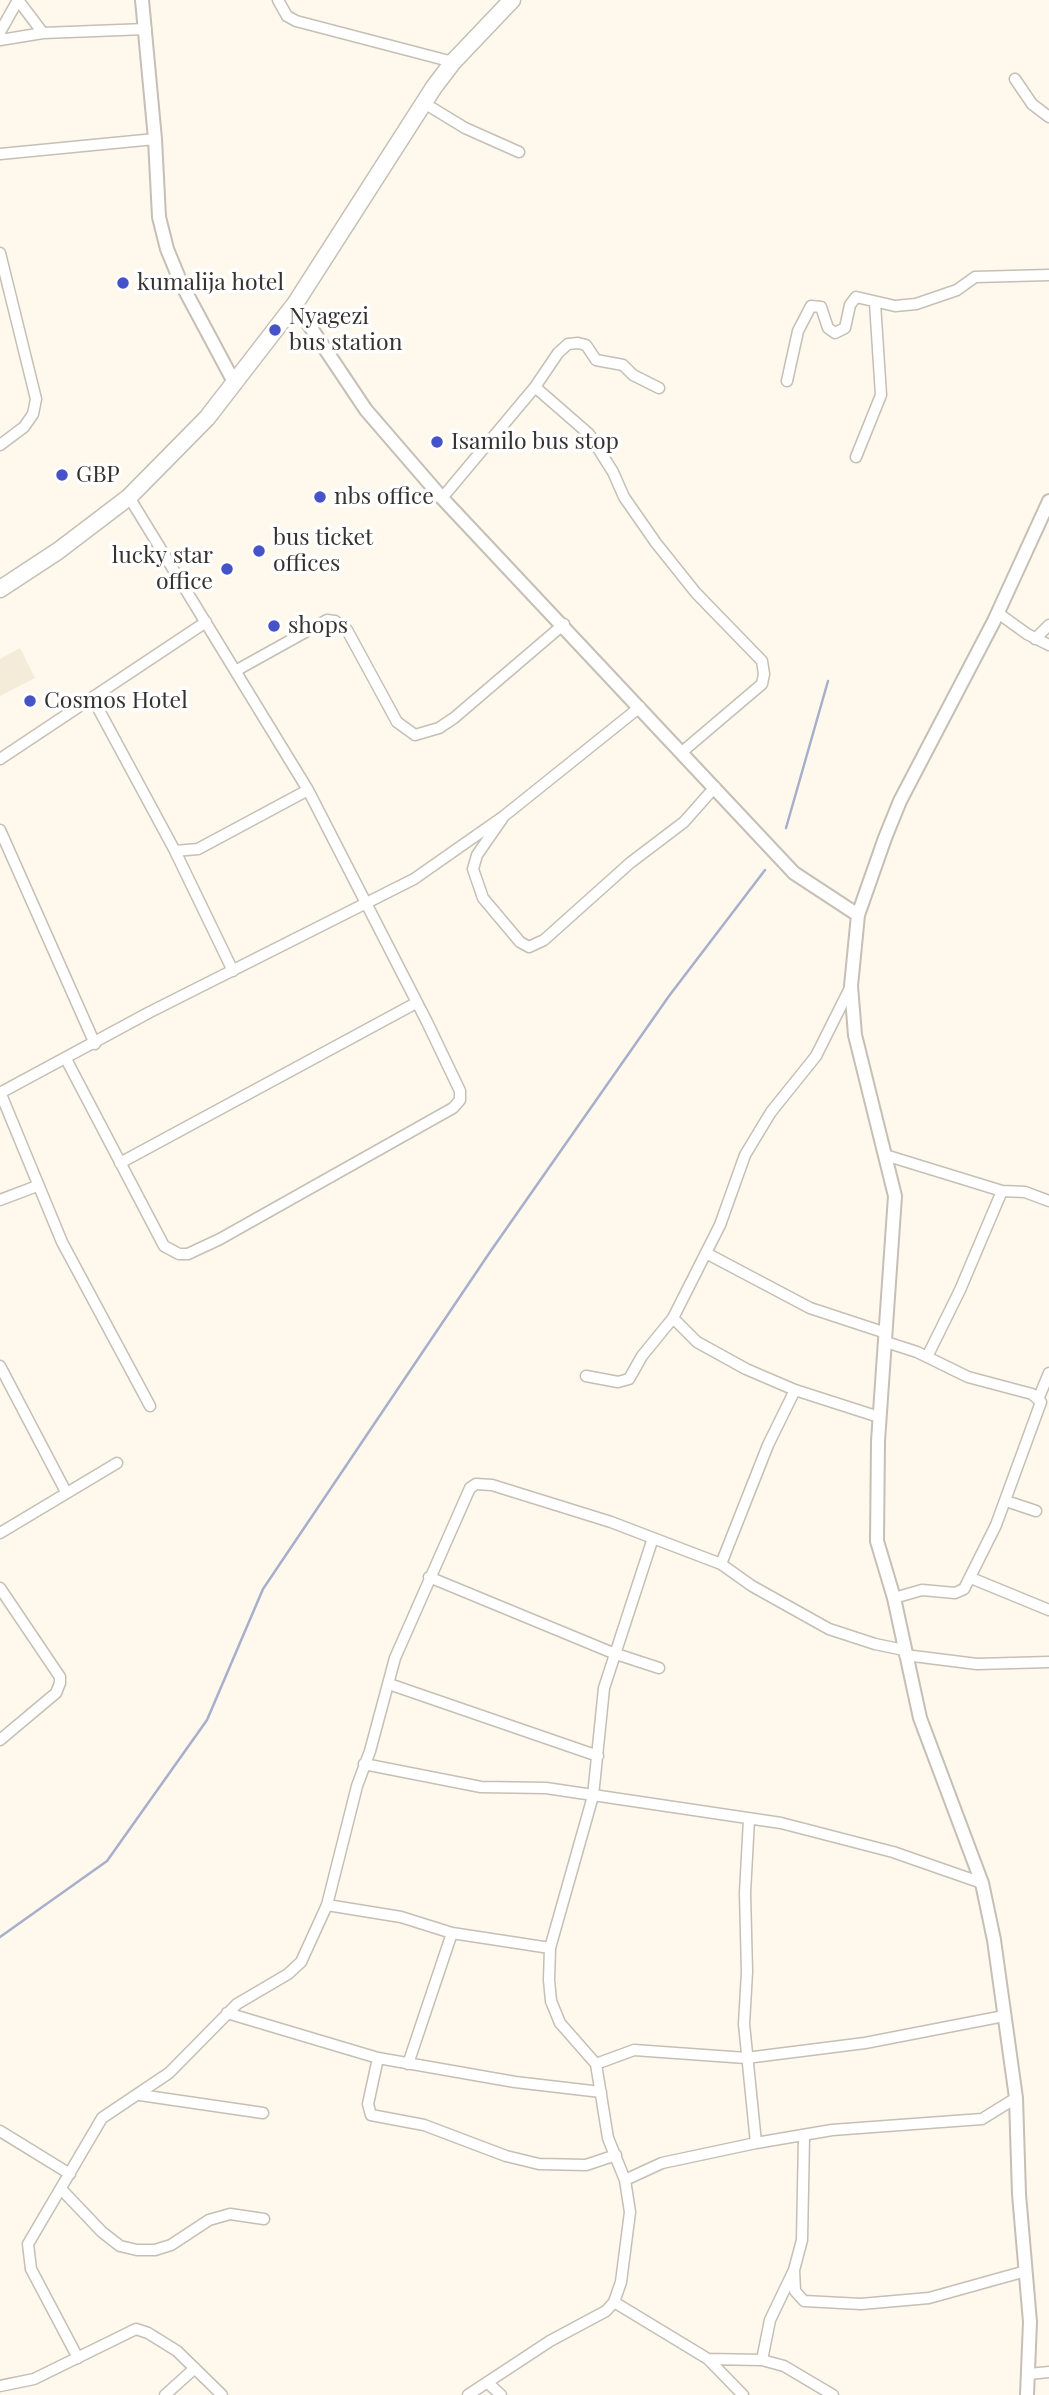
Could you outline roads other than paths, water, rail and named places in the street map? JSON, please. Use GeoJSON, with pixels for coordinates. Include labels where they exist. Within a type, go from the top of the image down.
{"type":"FeatureCollection","features":[{"type":"Feature","properties":{"kind":"highway"},"geometry":{"type":"LineString","coordinates":[[0,589],[58,551],[129,497],[207,418],[295,304],[453,62],[512,0]]}},
{"type":"Feature","properties":{"kind":"street"},"geometry":{"type":"LineString","coordinates":[[0,32],[18,0],[43,33]]}},
{"type":"Feature","properties":{"kind":"street"},"geometry":{"type":"LineString","coordinates":[[142,0],[155,139],[155,188],[167,250],[181,284],[235,384]]}},
{"type":"Feature","properties":{"kind":"street"},"geometry":{"type":"LineString","coordinates":[[278,0],[287,16],[296,21],[453,62]]}},
{"type":"Feature","properties":{"kind":"street"},"geometry":{"type":"LineString","coordinates":[[0,40],[43,33],[146,29]]}},
{"type":"Feature","properties":{"kind":"street"},"geometry":{"type":"LineString","coordinates":[[1015,79],[1032,104],[1049,117]]}},
{"type":"Feature","properties":{"kind":"street"},"geometry":{"type":"LineString","coordinates":[[424,103],[466,128],[519,152]]}},
{"type":"Feature","properties":{"kind":"street"},"geometry":{"type":"LineString","coordinates":[[0,154],[155,139]]}},
{"type":"Feature","properties":{"kind":"street"},"geometry":{"type":"LineString","coordinates":[[0,253],[36,399],[33,414],[24,427],[0,445]]}},
{"type":"Feature","properties":{"kind":"street"},"geometry":{"type":"LineString","coordinates":[[787,381],[798,331],[808,308],[815,305],[821,307],[828,328],[835,333],[845,328],[853,300],[861,297],[888,306],[916,304],[957,290],[975,277],[1049,275]]}},
{"type":"Feature","properties":{"kind":"street"},"geometry":{"type":"LineString","coordinates":[[856,457],[881,395],[875,303]]}},
{"type":"Feature","properties":{"kind":"street"},"geometry":{"type":"LineString","coordinates":[[295,304],[366,410],[442,498],[564,624],[794,873],[858,915]]}},
{"type":"Feature","properties":{"kind":"street"},"geometry":{"type":"LineString","coordinates":[[442,498],[536,387],[558,353],[568,344],[586,345],[596,360],[623,365],[633,375],[659,388]]}},
{"type":"Feature","properties":{"kind":"street"},"geometry":{"type":"LineString","coordinates":[[536,387],[589,434],[608,462],[624,498],[656,543],[696,593],[762,661],[762,684],[682,752]]}},
{"type":"Feature","properties":{"kind":"street"},"geometry":{"type":"LineString","coordinates":[[66,1059],[168,1250],[188,1254],[220,1240],[457,1104],[460,1091],[308,790],[129,497]]}},
{"type":"Feature","properties":{"kind":"street"},"geometry":{"type":"LineString","coordinates":[[1027,2395],[1029,2374],[1026,2271],[1018,2194],[1016,2098],[994,1940],[982,1883],[937,1768],[904,1652],[894,1598],[877,1541],[879,1417],[895,1196],[855,1035],[851,986],[858,915],[900,801],[998,613],[1049,501]]}},
{"type":"Feature","properties":{"kind":"street"},"geometry":{"type":"LineString","coordinates":[[998,613],[1035,639],[1049,645]]}},
{"type":"Feature","properties":{"kind":"street"},"geometry":{"type":"LineString","coordinates":[[237,670],[327,621],[335,621],[347,630],[397,722],[415,735],[439,728],[454,718],[564,624]]}},
{"type":"Feature","properties":{"kind":"street"},"geometry":{"type":"LineString","coordinates":[[0,759],[206,622]]}},
{"type":"Feature","properties":{"kind":"street"},"geometry":{"type":"LineString","coordinates":[[1035,639],[1049,625]]}},
{"type":"Feature","properties":{"kind":"street"},"geometry":{"type":"LineString","coordinates":[[93,699],[175,851],[233,971]]}},
{"type":"Feature","properties":{"kind":"street"},"geometry":{"type":"LineString","coordinates":[[150,1406],[62,1241],[0,1093],[414,879],[504,816],[640,707]]}},
{"type":"Feature","properties":{"kind":"street"},"geometry":{"type":"LineString","coordinates":[[504,816],[477,855],[473,869],[483,898],[520,942],[529,947],[552,933],[630,863],[684,822],[715,787]]}},
{"type":"Feature","properties":{"kind":"street"},"geometry":{"type":"LineString","coordinates":[[175,851],[198,849],[308,790]]}},
{"type":"Feature","properties":{"kind":"street"},"geometry":{"type":"LineString","coordinates":[[0,830],[95,1044]]}},
{"type":"Feature","properties":{"kind":"street"},"geometry":{"type":"LineString","coordinates":[[586,1376],[618,1382],[629,1379],[642,1356],[673,1318],[706,1253],[757,1133],[816,1056],[851,986]]}},
{"type":"Feature","properties":{"kind":"street"},"geometry":{"type":"LineString","coordinates":[[120,1163],[415,1003]]}},
{"type":"Feature","properties":{"kind":"street"},"geometry":{"type":"LineString","coordinates":[[885,1155],[1002,1191],[1025,1192],[1049,1201]]}},
{"type":"Feature","properties":{"kind":"street"},"geometry":{"type":"LineString","coordinates":[[0,1200],[37,1186]]}},
{"type":"Feature","properties":{"kind":"street"},"geometry":{"type":"LineString","coordinates":[[927,1357],[961,1290],[1002,1191]]}},
{"type":"Feature","properties":{"kind":"street"},"geometry":{"type":"LineString","coordinates":[[706,1253],[810,1308],[886,1337],[968,1377],[1039,1397]]}},
{"type":"Feature","properties":{"kind":"street"},"geometry":{"type":"LineString","coordinates":[[673,1318],[697,1342],[794,1390],[879,1417]]}},
{"type":"Feature","properties":{"kind":"street"},"geometry":{"type":"LineString","coordinates":[[0,1366],[66,1492]]}},
{"type":"Feature","properties":{"kind":"street"},"geometry":{"type":"LineString","coordinates":[[894,1598],[922,1590],[960,1592],[971,1578],[1006,1501],[1049,1373]]}},
{"type":"Feature","properties":{"kind":"street"},"geometry":{"type":"LineString","coordinates":[[721,1564],[768,1445],[794,1390]]}},
{"type":"Feature","properties":{"kind":"street"},"geometry":{"type":"LineString","coordinates":[[0,1533],[55,1503],[66,1492],[117,1463]]}},
{"type":"Feature","properties":{"kind":"street"},"geometry":{"type":"LineString","coordinates":[[78,2358],[27,2258],[29,2245],[102,2118],[169,2073],[227,2013],[288,1974],[301,1962],[327,1905],[395,1658],[465,1494],[477,1484],[492,1485],[543,1500],[721,1564],[762,1592],[829,1629],[875,1644],[904,1652],[977,1664],[1049,1662]]}},
{"type":"Feature","properties":{"kind":"street"},"geometry":{"type":"LineString","coordinates":[[1006,1501],[1036,1511]]}},
{"type":"Feature","properties":{"kind":"street"},"geometry":{"type":"LineString","coordinates":[[468,2395],[489,2384],[550,2341],[606,2311],[614,2302],[621,2282],[629,2237],[630,2212],[625,2180],[608,2138],[596,2064],[555,2015],[549,1980],[550,1948],[593,1796],[604,1688],[613,1653],[653,1538]]}},
{"type":"Feature","properties":{"kind":"street"},"geometry":{"type":"LineString","coordinates":[[429,1577],[613,1653],[659,1668]]}},
{"type":"Feature","properties":{"kind":"street"},"geometry":{"type":"LineString","coordinates":[[971,1578],[1049,1610]]}},
{"type":"Feature","properties":{"kind":"street"},"geometry":{"type":"LineString","coordinates":[[0,1587],[58,1673],[60,1683],[56,1693],[0,1740]]}},
{"type":"Feature","properties":{"kind":"street"},"geometry":{"type":"LineString","coordinates":[[389,1684],[598,1756]]}},
{"type":"Feature","properties":{"kind":"street"},"geometry":{"type":"LineString","coordinates":[[364,1764],[481,1787],[546,1788],[781,1824],[893,1852],[982,1883]]}},
{"type":"Feature","properties":{"kind":"street"},"geometry":{"type":"LineString","coordinates":[[749,1819],[745,1893],[746,2058],[756,2143]]}},
{"type":"Feature","properties":{"kind":"street"},"geometry":{"type":"LineString","coordinates":[[327,1905],[401,1917],[452,1933],[550,1948]]}},
{"type":"Feature","properties":{"kind":"street"},"geometry":{"type":"LineString","coordinates":[[408,2064],[452,1933]]}},
{"type":"Feature","properties":{"kind":"street"},"geometry":{"type":"LineString","coordinates":[[227,2013],[378,2058],[601,2092]]}},
{"type":"Feature","properties":{"kind":"street"},"geometry":{"type":"LineString","coordinates":[[596,2064],[634,2050],[746,2058],[865,2043],[1004,2016]]}},
{"type":"Feature","properties":{"kind":"street"},"geometry":{"type":"LineString","coordinates":[[378,2058],[368,2104],[368,2111],[377,2117],[424,2125],[506,2156],[539,2164],[586,2165],[616,2155]]}},
{"type":"Feature","properties":{"kind":"street"},"geometry":{"type":"LineString","coordinates":[[140,2095],[263,2113]]}},
{"type":"Feature","properties":{"kind":"street"},"geometry":{"type":"LineString","coordinates":[[625,2180],[662,2163],[832,2130],[982,2119],[1016,2098]]}},
{"type":"Feature","properties":{"kind":"street"},"geometry":{"type":"LineString","coordinates":[[0,2131],[70,2174]]}},
{"type":"Feature","properties":{"kind":"street"},"geometry":{"type":"LineString","coordinates":[[762,2360],[770,2320],[794,2270],[802,2240],[805,2209],[804,2137]]}},
{"type":"Feature","properties":{"kind":"street"},"geometry":{"type":"LineString","coordinates":[[62,2190],[102,2232],[120,2246],[137,2250],[155,2250],[171,2245],[209,2220],[230,2214],[264,2218]]}},
{"type":"Feature","properties":{"kind":"street"},"geometry":{"type":"LineString","coordinates":[[794,2270],[795,2291],[804,2301],[861,2304],[920,2300],[1026,2271]]}},
{"type":"Feature","properties":{"kind":"street"},"geometry":{"type":"LineString","coordinates":[[614,2302],[708,2359],[743,2395]]}},
{"type":"Feature","properties":{"kind":"street"},"geometry":{"type":"LineString","coordinates":[[0,2386],[34,2379],[136,2329],[148,2333],[195,2368],[222,2395]]}},
{"type":"Feature","properties":{"kind":"street"},"geometry":{"type":"LineString","coordinates":[[708,2359],[762,2360],[801,2375],[833,2395]]}},
{"type":"Feature","properties":{"kind":"street"},"geometry":{"type":"LineString","coordinates":[[165,2395],[195,2368]]}},
{"type":"Feature","properties":{"kind":"street"},"geometry":{"type":"LineString","coordinates":[[1029,2374],[1049,2372]]}},
{"type":"Feature","properties":{"kind":"street"},"geometry":{"type":"LineString","coordinates":[[489,2384],[500,2395]]}},
{"type":"Feature","properties":{"kind":"waterway"},"geometry":{"type":"LineString","coordinates":[[786,828],[828,681]]}},
{"type":"Feature","properties":{"kind":"waterway"},"geometry":{"type":"LineString","coordinates":[[0,1937],[107,1861],[207,1720],[263,1589],[490,1252],[669,996],[765,870]]}},
{"type":"Feature","properties":{"kind":"place","name":"kumalija hotel"},"geometry":{"type":"Point","coordinates":[123,283]}},
{"type":"Feature","properties":{"kind":"place","name":"Nyagezi bus station"},"geometry":{"type":"Point","coordinates":[275,330]}},
{"type":"Feature","properties":{"kind":"place","name":"Isamilo bus stop"},"geometry":{"type":"Point","coordinates":[437,442]}},
{"type":"Feature","properties":{"kind":"place","name":"GBP"},"geometry":{"type":"Point","coordinates":[62,475]}},
{"type":"Feature","properties":{"kind":"place","name":"nbs office"},"geometry":{"type":"Point","coordinates":[320,497]}},
{"type":"Feature","properties":{"kind":"place","name":"bus ticket offices"},"geometry":{"type":"Point","coordinates":[259,551]}},
{"type":"Feature","properties":{"kind":"place","name":"lucky star office"},"geometry":{"type":"Point","coordinates":[227,569]}},
{"type":"Feature","properties":{"kind":"place","name":"shops"},"geometry":{"type":"Point","coordinates":[274,626]}},
{"type":"Feature","properties":{"kind":"place","name":"Cosmos Hotel"},"geometry":{"type":"Point","coordinates":[30,701]}}]}
